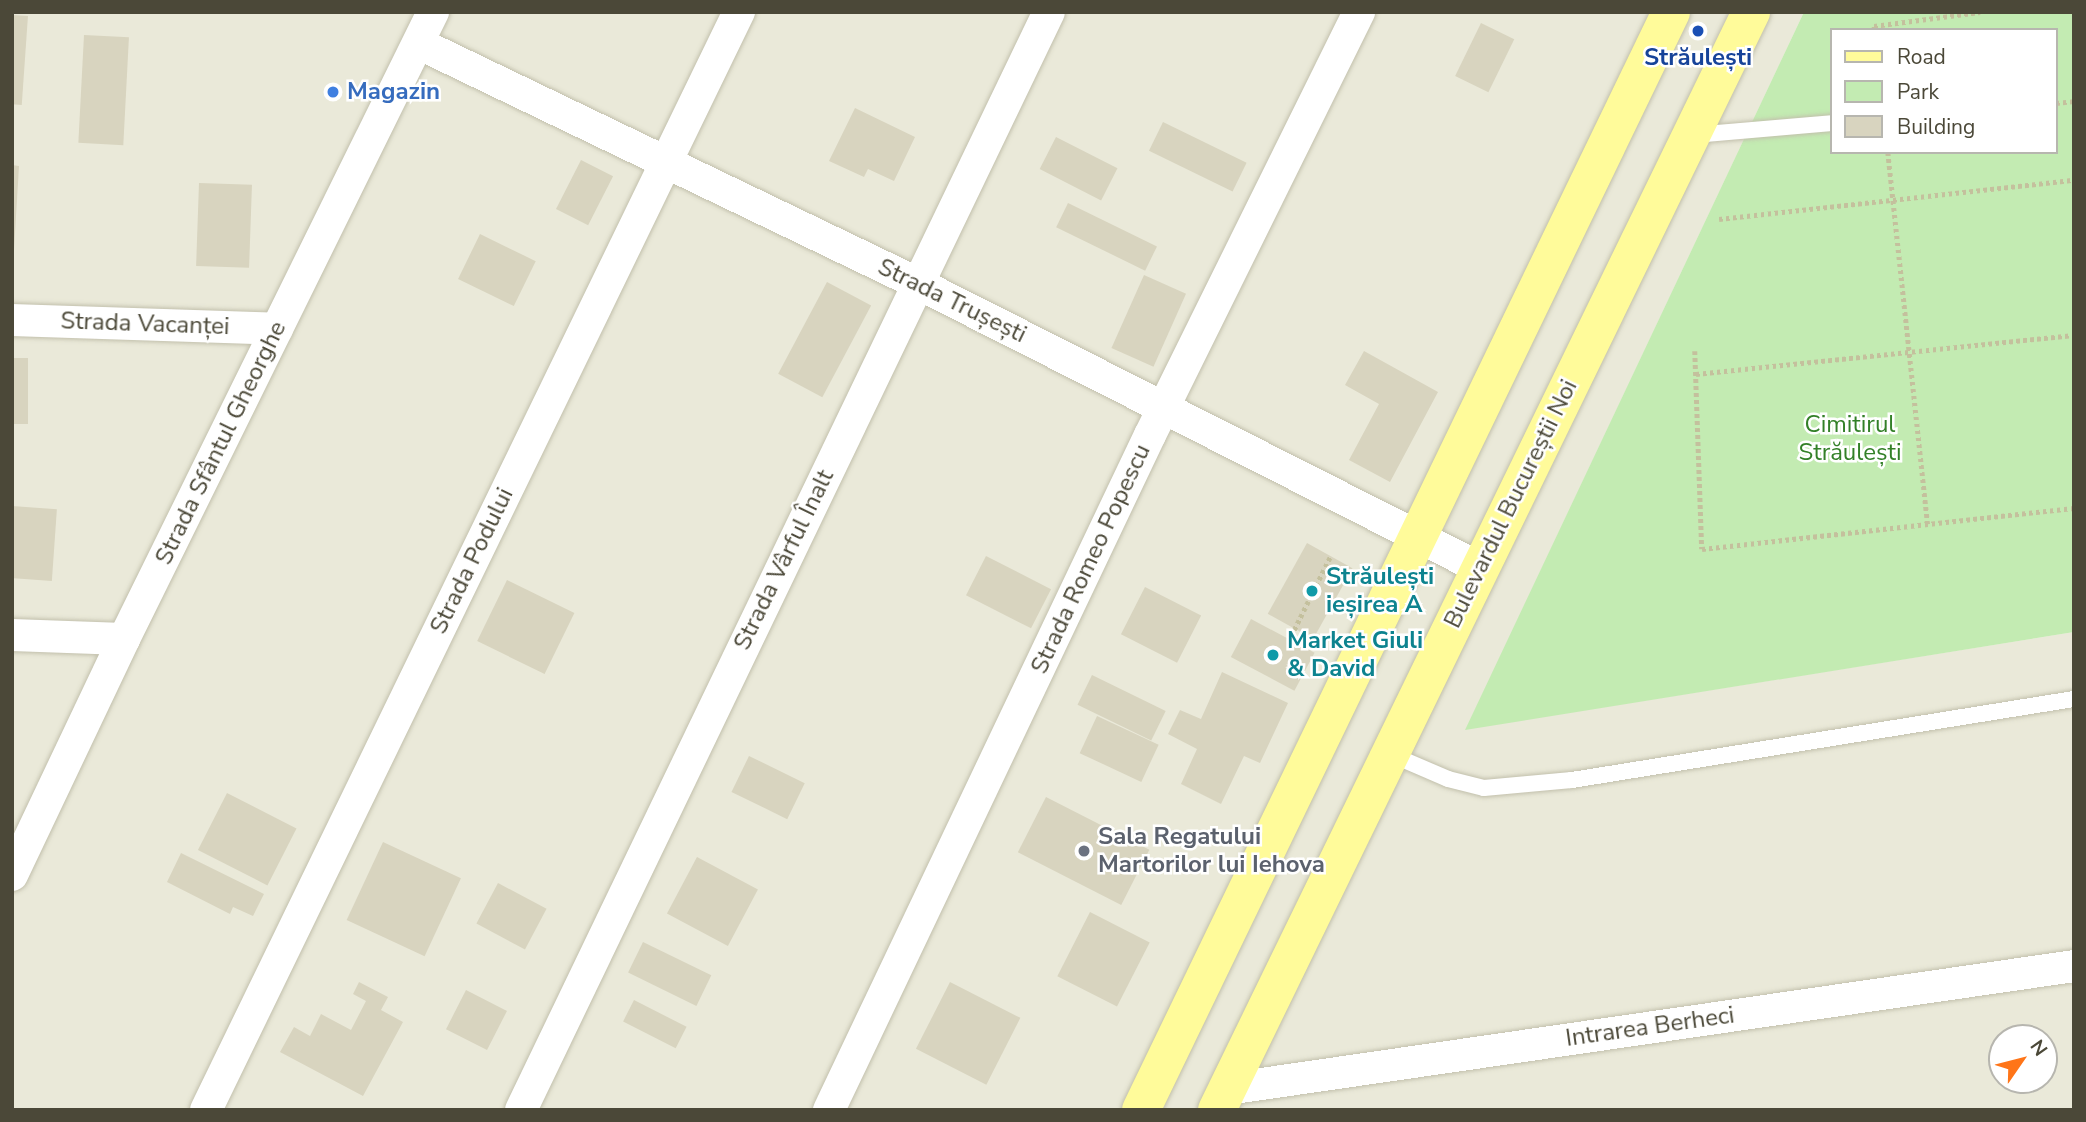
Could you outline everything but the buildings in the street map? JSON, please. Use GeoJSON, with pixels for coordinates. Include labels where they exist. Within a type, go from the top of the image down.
{"type":"FeatureCollection","features":[{"type":"Feature","properties":{"kind":"main road"},"geometry":{"type":"LineString","coordinates":[[1141,1110],[1671,12]]}},
{"type":"Feature","properties":{"kind":"main road","name":"Bulevardul Bucureștii Noi"},"geometry":{"type":"LineString","coordinates":[[1222,1099],[1751,12]]}},
{"type":"Feature","properties":{"kind":"street","name":"Strada Sfântul Gheorghe"},"geometry":{"type":"LineString","coordinates":[[12,875],[124,639],[420,44],[433,12]]}},
{"type":"Feature","properties":{"kind":"street","name":"Strada Podului"},"geometry":{"type":"LineString","coordinates":[[206,1110],[739,12]]}},
{"type":"Feature","properties":{"kind":"street","name":"Strada Vârful Înalt"},"geometry":{"type":"LineString","coordinates":[[521,1110],[916,283],[1049,12]]}},
{"type":"Feature","properties":{"kind":"street","name":"Strada Romeo Popescu"},"geometry":{"type":"LineString","coordinates":[[829,1110],[1164,407],[1359,12]]}},
{"type":"Feature","properties":{"kind":"street","name":"Strada Trușești"},"geometry":{"type":"LineString","coordinates":[[420,44],[916,283],[1480,568]]}},
{"type":"Feature","properties":{"kind":"street","name":"Strada Vacanței"},"geometry":{"type":"LineString","coordinates":[[12,320],[277,329]]}},
{"type":"Feature","properties":{"kind":"street"},"geometry":{"type":"LineString","coordinates":[[12,635],[124,639]]}},
{"type":"Feature","properties":{"kind":"street","name":"Intrarea Berheci"},"geometry":{"type":"LineString","coordinates":[[1222,1099],[2074,966]]}},
{"type":"Feature","properties":{"kind":"lane"},"geometry":{"type":"LineString","coordinates":[[1691,136],[1830,123]]}},
{"type":"Feature","properties":{"kind":"lane"},"geometry":{"type":"LineString","coordinates":[[1390,754],[1448,779],[1485,788],[1572,780],[2074,699]]}},
{"type":"Feature","properties":{"kind":"path"},"geometry":{"type":"LineString","coordinates":[[1874,28],[1980,12]]}},
{"type":"Feature","properties":{"kind":"path"},"geometry":{"type":"LineString","coordinates":[[1888,154],[1928,524]]}},
{"type":"Feature","properties":{"kind":"path"},"geometry":{"type":"LineString","coordinates":[[1719,219],[2074,180]]}},
{"type":"Feature","properties":{"kind":"path"},"geometry":{"type":"LineString","coordinates":[[1696,374],[2074,335]]}},
{"type":"Feature","properties":{"kind":"path"},"geometry":{"type":"LineString","coordinates":[[1695,351],[1702,549],[2074,508]]}},
{"type":"Feature","properties":{"kind":"path"},"geometry":{"type":"LineString","coordinates":[[1291,636],[1331,555]]}},
{"type":"Feature","properties":{"kind":"shaded area"},"geometry":{"type":"Polygon","coordinates":[[[12,12],[1804,12],[1466,729],[2074,632],[2074,1110],[12,1110],[12,12]]]}},
{"type":"Feature","properties":{"kind":"green space","name":"Cimitirul Străulești"},"geometry":{"type":"Polygon","coordinates":[[[1804,12],[2074,12],[2074,632],[1465,730],[1804,12]]]}},
{"type":"Feature","properties":{"kind":"place","name":"Străulești"},"geometry":{"type":"Point","coordinates":[1698,31]}},
{"type":"Feature","properties":{"kind":"place","name":"Magazin"},"geometry":{"type":"Point","coordinates":[333,92]}},
{"type":"Feature","properties":{"kind":"place","name":"Străulești ieșirea A"},"geometry":{"type":"Point","coordinates":[1312,591]}},
{"type":"Feature","properties":{"kind":"place","name":"Market Giuli & David"},"geometry":{"type":"Point","coordinates":[1273,655]}},
{"type":"Feature","properties":{"kind":"place","name":"Sala Regatului Martorilor lui Iehova"},"geometry":{"type":"Point","coordinates":[1084,851]}}]}
